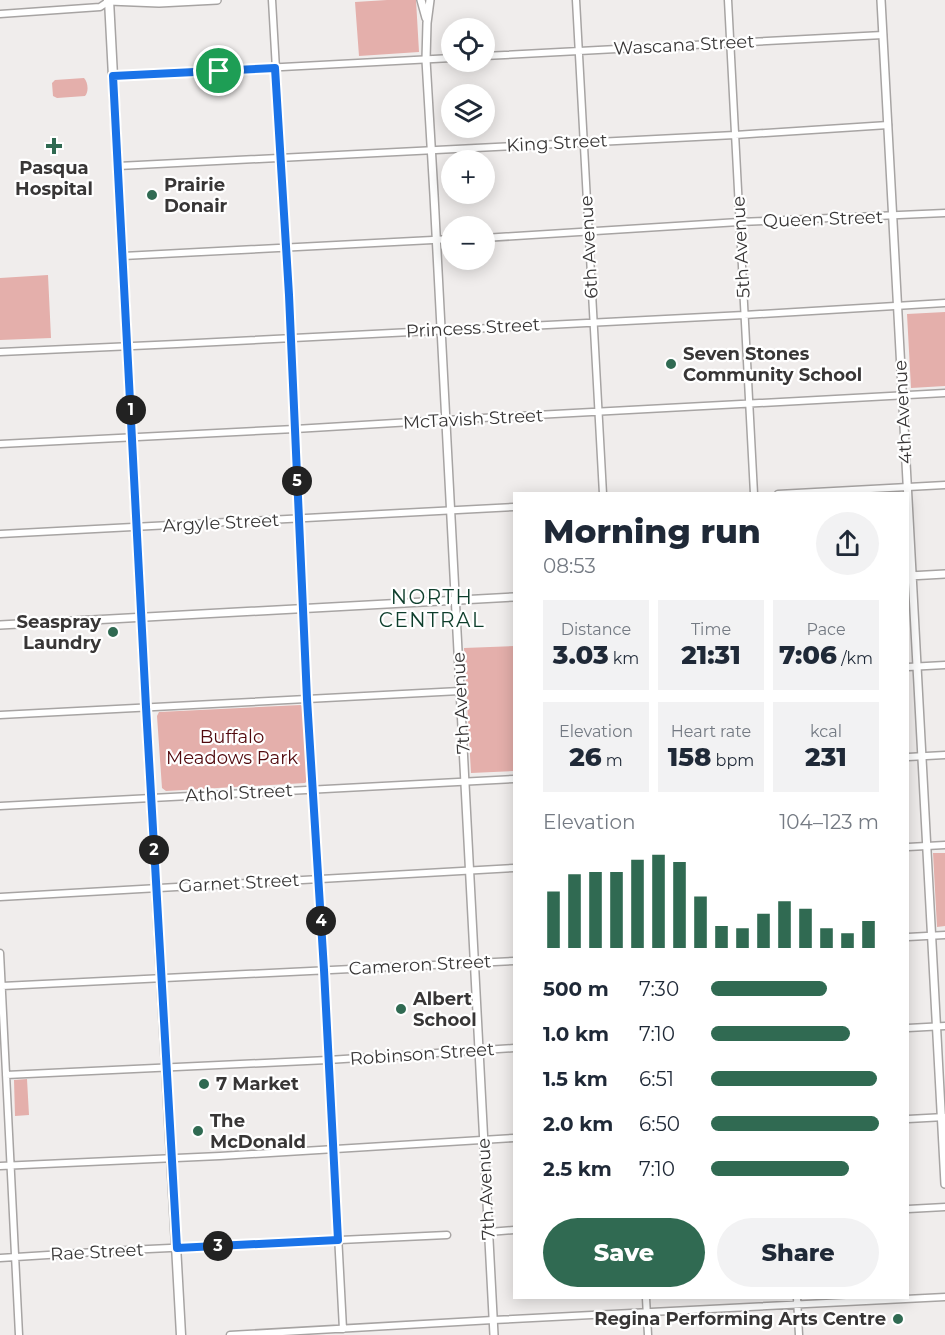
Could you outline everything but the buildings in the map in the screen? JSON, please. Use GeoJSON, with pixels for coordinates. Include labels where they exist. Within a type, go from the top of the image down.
{"type":"FeatureCollection","features":[{"type":"Feature","properties":{"kind":"main road"},"geometry":{"type":"LineString","coordinates":[[109,0],[182,1335]]}},
{"type":"Feature","properties":{"kind":"street"},"geometry":{"type":"LineString","coordinates":[[0,14],[100,7],[109,0],[159,3],[217,0]]}},
{"type":"Feature","properties":{"kind":"street"},"geometry":{"type":"LineString","coordinates":[[272,0],[291,338],[307,699],[343,1329]]}},
{"type":"Feature","properties":{"kind":"street"},"geometry":{"type":"LineString","coordinates":[[421,0],[427,20]]}},
{"type":"Feature","properties":{"kind":"street","name":"7th Avenue"},"geometry":{"type":"LineString","coordinates":[[430,0],[426,60],[494,1335]]}},
{"type":"Feature","properties":{"kind":"street","name":"6th Avenue"},"geometry":{"type":"LineString","coordinates":[[576,0],[603,492]]}},
{"type":"Feature","properties":{"kind":"street","name":"5th Avenue"},"geometry":{"type":"LineString","coordinates":[[728,0],[754,492]]}},
{"type":"Feature","properties":{"kind":"street","name":"4th Avenue"},"geometry":{"type":"LineString","coordinates":[[881,0],[907,492]]}},
{"type":"Feature","properties":{"kind":"street","name":"Wascana Street"},"geometry":{"type":"LineString","coordinates":[[495,55],[883,35]]}},
{"type":"Feature","properties":{"kind":"street"},"geometry":{"type":"LineString","coordinates":[[113,76],[441,59]]}},
{"type":"Feature","properties":{"kind":"street","name":"King Street"},"geometry":{"type":"LineString","coordinates":[[118,166],[888,126]]}},
{"type":"Feature","properties":{"kind":"street","name":"Queen Street"},"geometry":{"type":"LineString","coordinates":[[495,237],[739,222],[945,213]]}},
{"type":"Feature","properties":{"kind":"street"},"geometry":{"type":"LineString","coordinates":[[123,256],[441,240]]}},
{"type":"Feature","properties":{"kind":"street","name":"Princess Street"},"geometry":{"type":"LineString","coordinates":[[0,351],[945,303]]}},
{"type":"Feature","properties":{"kind":"street","name":"McTavish Street"},"geometry":{"type":"LineString","coordinates":[[0,444],[945,393]]}},
{"type":"Feature","properties":{"kind":"street"},"geometry":{"type":"LineString","coordinates":[[815,492],[945,484]]}},
{"type":"Feature","properties":{"kind":"street","name":"Argyle Street"},"geometry":{"type":"LineString","coordinates":[[0,534],[513,507]]}},
{"type":"Feature","properties":{"kind":"street","name":"4th Avenue"},"geometry":{"type":"LineString","coordinates":[[909,546],[945,1184]]}},
{"type":"Feature","properties":{"kind":"street"},"geometry":{"type":"LineString","coordinates":[[910,576],[945,574]]}},
{"type":"Feature","properties":{"kind":"street"},"geometry":{"type":"LineString","coordinates":[[0,625],[513,597]]}},
{"type":"Feature","properties":{"kind":"street"},"geometry":{"type":"LineString","coordinates":[[909,667],[945,665]]}},
{"type":"Feature","properties":{"kind":"street"},"geometry":{"type":"LineString","coordinates":[[0,715],[460,691]]}},
{"type":"Feature","properties":{"kind":"street"},"geometry":{"type":"LineString","coordinates":[[909,757],[945,755]]}},
{"type":"Feature","properties":{"kind":"street","name":"Athol Street"},"geometry":{"type":"LineString","coordinates":[[0,806],[513,779]]}},
{"type":"Feature","properties":{"kind":"street"},"geometry":{"type":"LineString","coordinates":[[909,847],[945,845]]}},
{"type":"Feature","properties":{"kind":"street","name":"Garnet Street"},"geometry":{"type":"LineString","coordinates":[[0,897],[513,868]]}},
{"type":"Feature","properties":{"kind":"street"},"geometry":{"type":"LineString","coordinates":[[909,937],[945,935]]}},
{"type":"Feature","properties":{"kind":"street"},"geometry":{"type":"LineString","coordinates":[[0,953],[19,1335]]}},
{"type":"Feature","properties":{"kind":"street","name":"Cameron Street"},"geometry":{"type":"LineString","coordinates":[[2,986],[513,961]]}},
{"type":"Feature","properties":{"kind":"street"},"geometry":{"type":"LineString","coordinates":[[909,1028],[945,1026]]}},
{"type":"Feature","properties":{"kind":"street","name":"Robinson Street"},"geometry":{"type":"LineString","coordinates":[[6,1075],[328,1060],[513,1048]]}},
{"type":"Feature","properties":{"kind":"street"},"geometry":{"type":"LineString","coordinates":[[909,1119],[943,1117]]}},
{"type":"Feature","properties":{"kind":"street"},"geometry":{"type":"LineString","coordinates":[[0,1166],[513,1138]]}},
{"type":"Feature","properties":{"kind":"street"},"geometry":{"type":"LineString","coordinates":[[909,1209],[945,1207]]}},
{"type":"Feature","properties":{"kind":"street"},"geometry":{"type":"LineString","coordinates":[[489,1232],[513,1230]]}},
{"type":"Feature","properties":{"kind":"street","name":"Rae Street"},"geometry":{"type":"LineString","coordinates":[[0,1258],[447,1235]]}},
{"type":"Feature","properties":{"kind":"street"},"geometry":{"type":"LineString","coordinates":[[909,1298],[945,1297]]}},
{"type":"Feature","properties":{"kind":"street"},"geometry":{"type":"LineString","coordinates":[[646,1299],[648,1335]]}},
{"type":"Feature","properties":{"kind":"street"},"geometry":{"type":"LineString","coordinates":[[230,1335],[646,1312],[797,1301],[871,1299]]}},
{"type":"Feature","properties":{"kind":"street"},"geometry":{"type":"LineString","coordinates":[[797,1301],[799,1335]]}},
{"type":"Feature","properties":{"kind":"green space"},"geometry":{"type":"Polygon","coordinates":[[[416,0],[419,52],[359,56],[355,2],[416,0]]]}},
{"type":"Feature","properties":{"kind":"green space"},"geometry":{"type":"Polygon","coordinates":[[[84,78],[88,87],[85,96],[57,98],[53,96],[52,83],[55,80],[84,78]]]}},
{"type":"Feature","properties":{"kind":"green space"},"geometry":{"type":"Polygon","coordinates":[[[48,275],[51,338],[0,340],[0,278],[48,275]]]}},
{"type":"Feature","properties":{"kind":"green space"},"geometry":{"type":"Polygon","coordinates":[[[945,312],[945,386],[911,388],[907,314],[945,312]]]}},
{"type":"Feature","properties":{"kind":"green space"},"geometry":{"type":"Polygon","coordinates":[[[513,646],[513,771],[471,773],[464,648],[513,646]]]}},
{"type":"Feature","properties":{"kind":"green space","name":"Buffalo Meadows Park"},"geometry":{"type":"Polygon","coordinates":[[[301,705],[303,707],[307,781],[305,783],[166,791],[162,788],[157,716],[159,712],[301,705]]]}},
{"type":"Feature","properties":{"kind":"green space"},"geometry":{"type":"Polygon","coordinates":[[[933,853],[945,853],[945,926],[937,927],[933,853]]]}},
{"type":"Feature","properties":{"kind":"green space"},"geometry":{"type":"Polygon","coordinates":[[[27,1079],[29,1115],[15,1116],[14,1080],[27,1079]]]}},
{"type":"Feature","properties":{"kind":"place","name":"Pasqua Hospital"},"geometry":{"type":"Point","coordinates":[54,146]}},
{"type":"Feature","properties":{"kind":"place","name":"Prairie Donair"},"geometry":{"type":"Point","coordinates":[152,195]}},
{"type":"Feature","properties":{"kind":"place","name":"Seven Stones Community School"},"geometry":{"type":"Point","coordinates":[671,364]}},
{"type":"Feature","properties":{"kind":"place","name":"Seaspray Laundry"},"geometry":{"type":"Point","coordinates":[113,632]}},
{"type":"Feature","properties":{"kind":"place","name":"Albert School"},"geometry":{"type":"Point","coordinates":[401,1009]}},
{"type":"Feature","properties":{"kind":"place","name":"7 Market"},"geometry":{"type":"Point","coordinates":[204,1084]}},
{"type":"Feature","properties":{"kind":"place","name":"The McDonald"},"geometry":{"type":"Point","coordinates":[198,1131]}},
{"type":"Feature","properties":{"kind":"place","name":"Regina Performing Arts Centre"},"geometry":{"type":"Point","coordinates":[898,1319]}},
{"type":"Feature","properties":{"kind":"district","name":"NORTH CENTRAL"},"geometry":{"type":"Point","coordinates":[432,608]}},
{"type":"Feature","properties":{"kind":"route"},"geometry":{"type":"LineString","coordinates":[[275,68],[289,295],[307,699],[338,1240],[177,1248],[113,76],[219,71],[275,68]]}}]}
